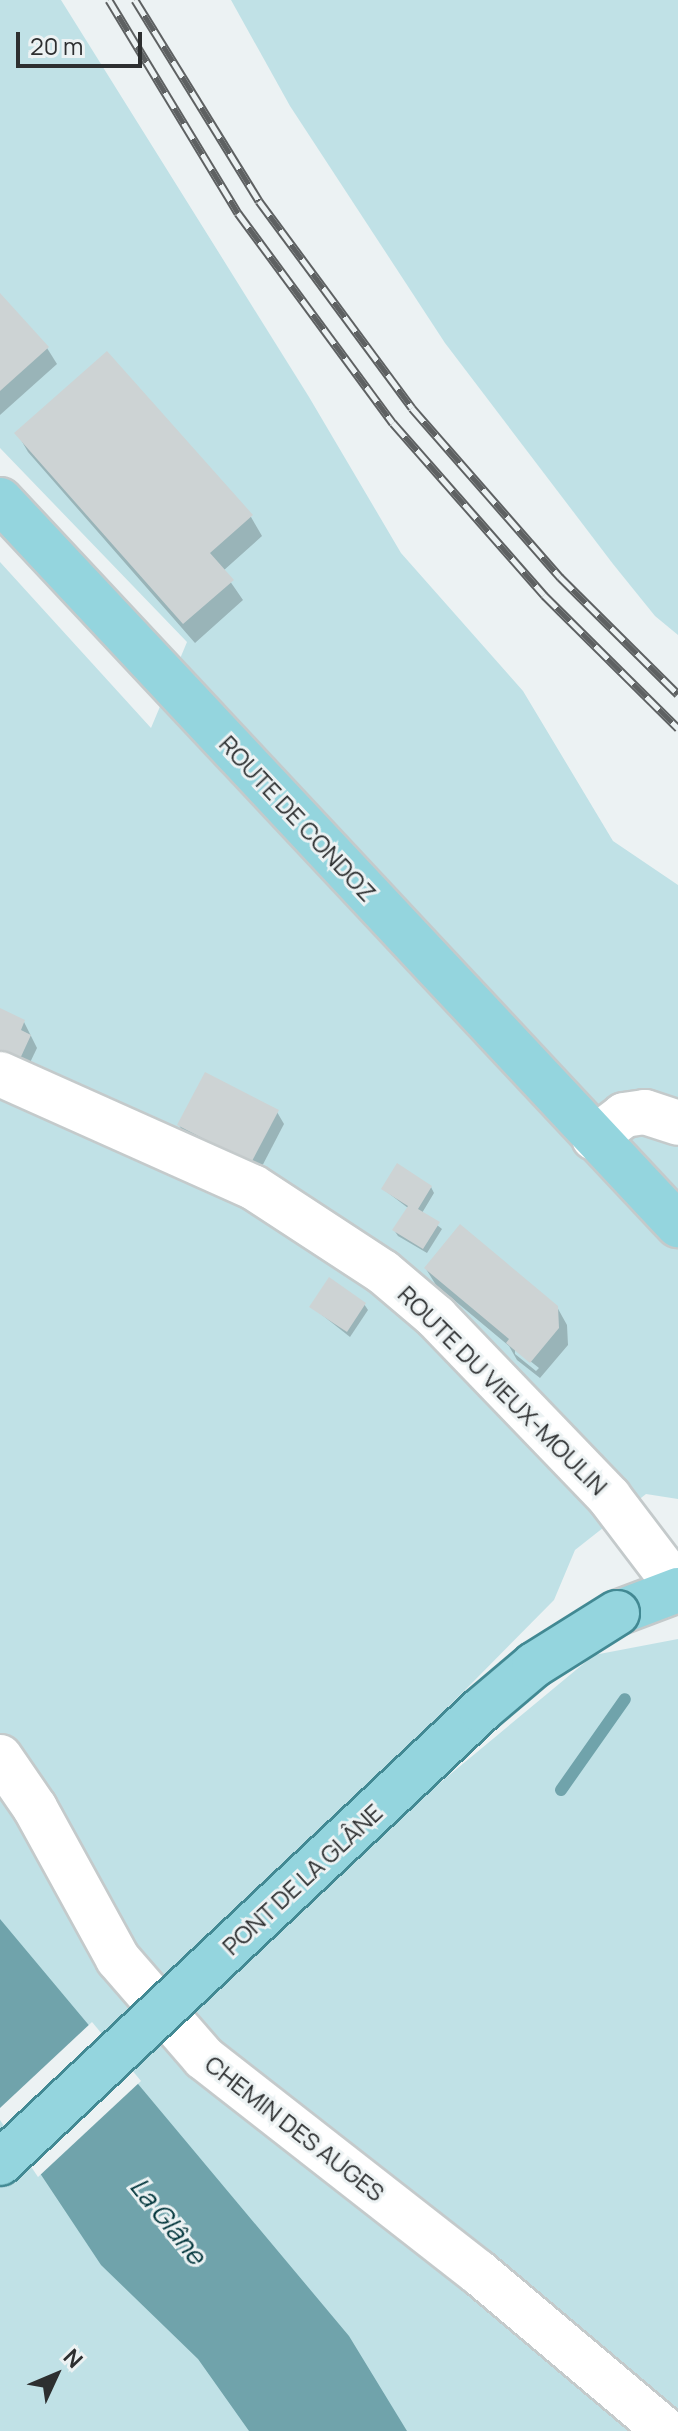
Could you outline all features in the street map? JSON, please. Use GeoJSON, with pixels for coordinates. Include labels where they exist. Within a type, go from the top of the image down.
{"type":"FeatureCollection","features":[{"type":"Feature","properties":{"kind":"main road","name":"ROUTE DE CONDOZ"},"geometry":{"type":"LineString","coordinates":[[0,500],[678,1225]]}},
{"type":"Feature","properties":{"kind":"main road","name":"PONT DE LA GLÂNE"},"geometry":{"type":"LineString","coordinates":[[0,2163],[481,1710],[534,1665],[617,1613],[678,1589]]}},
{"type":"Feature","properties":{"kind":"street","name":"ROUTE DU VIEUX-MOULIN"},"geometry":{"type":"LineString","coordinates":[[0,1074],[253,1187],[383,1272],[436,1317],[609,1497],[678,1589]]}},
{"type":"Feature","properties":{"kind":"street"},"geometry":{"type":"LineString","coordinates":[[594,1138],[624,1115],[645,1112],[678,1123]]}},
{"type":"Feature","properties":{"kind":"street","name":"CHEMIN DES AUGES"},"geometry":{"type":"LineString","coordinates":[[0,1757],[35,1808],[118,1959],[204,2058],[478,2272],[666,2431]]}},
{"type":"Feature","properties":{"kind":"shaded area"},"geometry":{"type":"Polygon","coordinates":[[[0,0],[61,0],[309,397],[401,553],[523,691],[613,841],[678,885],[678,1499],[646,1494],[575,1550],[554,1600],[394,1762],[111,2030],[365,1845],[594,1655],[678,1639],[678,2431],[0,2431],[0,562],[151,728],[187,642],[0,448],[0,0]]]}},
{"type":"Feature","properties":{"kind":"shaded area"},"geometry":{"type":"Polygon","coordinates":[[[231,0],[678,0],[678,635],[655,616],[613,564],[445,343],[290,106],[231,0]]]}},
{"type":"Feature","properties":{"kind":"water","name":"La Glâne"},"geometry":{"type":"Polygon","coordinates":[[[0,1919],[349,2336],[407,2431],[249,2431],[198,2359],[101,2265],[0,2113],[0,1919]]]}},
{"type":"Feature","properties":{"kind":"pier"},"geometry":{"type":"Polygon","coordinates":[[[92,2022],[141,2081],[38,2177],[0,2120],[0,2108],[92,2022]]]}},
{"type":"Feature","properties":{"kind":"building"},"geometry":{"type":"Polygon","coordinates":[[[0,293],[49,347],[0,391],[0,293]]]}},
{"type":"Feature","properties":{"kind":"building"},"geometry":{"type":"Polygon","coordinates":[[[107,351],[253,515],[210,553],[234,580],[183,624],[14,433],[107,351]]]}},
{"type":"Feature","properties":{"kind":"building"},"geometry":{"type":"Polygon","coordinates":[[[0,1008],[25,1020],[21,1030],[31,1035],[19,1061],[0,1052],[0,1008]]]}},
{"type":"Feature","properties":{"kind":"building"},"geometry":{"type":"Polygon","coordinates":[[[205,1072],[279,1110],[251,1163],[177,1125],[205,1072]]]}},
{"type":"Feature","properties":{"kind":"building"},"geometry":{"type":"Polygon","coordinates":[[[397,1163],[432,1186],[418,1209],[440,1222],[423,1249],[392,1230],[408,1206],[381,1189],[397,1163]]]}},
{"type":"Feature","properties":{"kind":"building"},"geometry":{"type":"Polygon","coordinates":[[[460,1224],[558,1306],[559,1328],[530,1363],[506,1343],[509,1339],[424,1268],[460,1224]]]}},
{"type":"Feature","properties":{"kind":"building"},"geometry":{"type":"Polygon","coordinates":[[[329,1277],[366,1303],[347,1332],[309,1307],[329,1277]]]}},
{"type":"Feature","properties":{"kind":"waterway"},"geometry":{"type":"LineString","coordinates":[[561,1790],[625,1699]]}},
{"type":"Feature","properties":{"kind":"railway"},"geometry":{"type":"LineString","coordinates":[[109,0],[238,213],[393,423],[544,595],[678,728]]}},
{"type":"Feature","properties":{"kind":"railway"},"geometry":{"type":"LineString","coordinates":[[135,0],[259,201],[412,408],[560,577],[678,694]]}}]}
